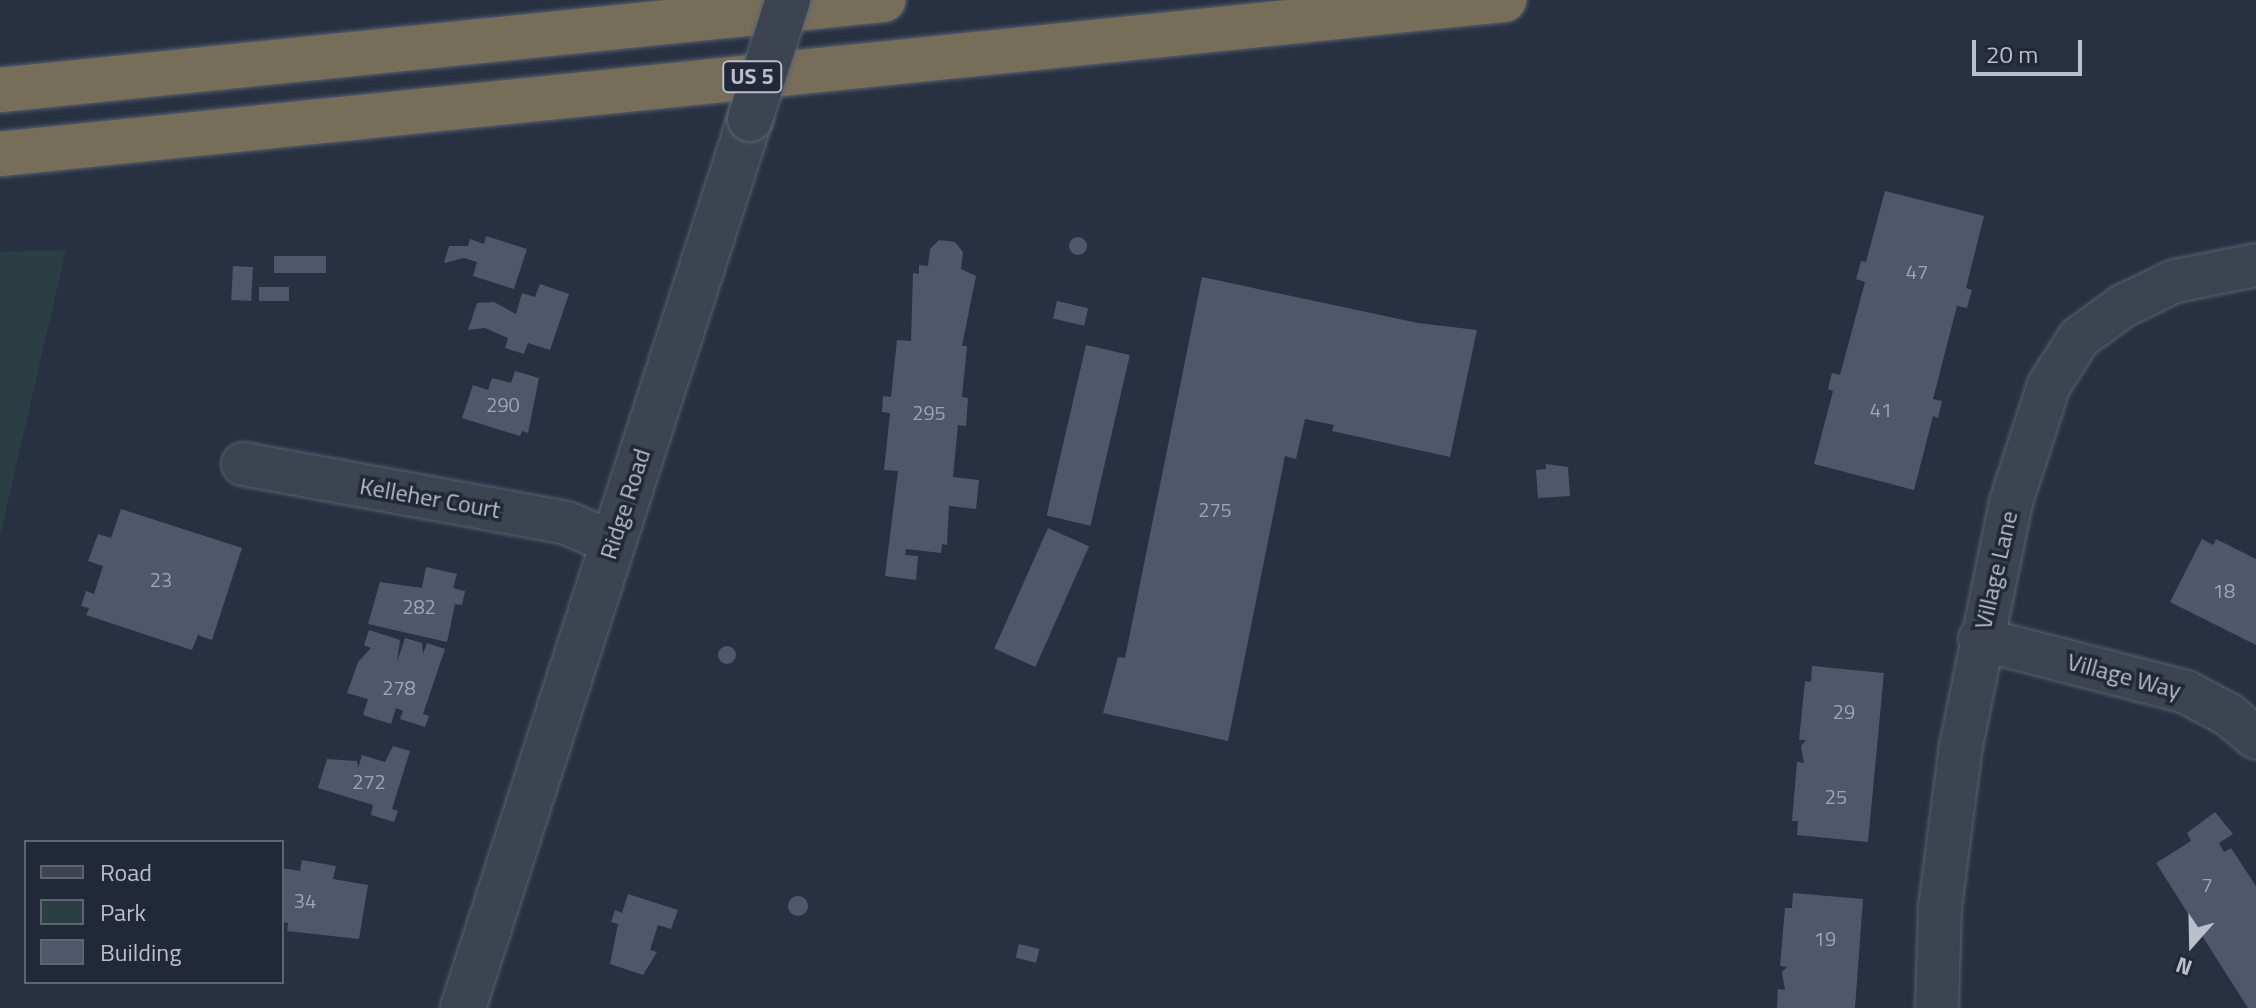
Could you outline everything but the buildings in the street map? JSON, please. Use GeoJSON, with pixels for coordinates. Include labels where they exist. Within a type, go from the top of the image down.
{"type":"FeatureCollection","features":[{"type":"Feature","properties":{"kind":"highway"},"geometry":{"type":"LineString","coordinates":[[0,90],[883,0]]}},
{"type":"Feature","properties":{"kind":"highway","name":"US 5"},"geometry":{"type":"LineString","coordinates":[[0,154],[1504,0]]}},
{"type":"Feature","properties":{"kind":"street","name":"Ridge Road"},"geometry":{"type":"LineString","coordinates":[[463,1008],[788,0]]}},
{"type":"Feature","properties":{"kind":"street","name":"Village Lane"},"geometry":{"type":"LineString","coordinates":[[1937,1008],[1936,944],[1945,860],[1980,639],[2029,438],[2049,385],[2071,348],[2105,317],[2157,288],[2256,265]]}},
{"type":"Feature","properties":{"kind":"street","name":"Kelleher Court"},"geometry":{"type":"LineString","coordinates":[[243,464],[567,523],[613,543]]}},
{"type":"Feature","properties":{"kind":"street","name":"Village Way"},"geometry":{"type":"LineString","coordinates":[[1980,639],[2186,692],[2229,715],[2256,738]]}},
{"type":"Feature","properties":{"kind":"green space"},"geometry":{"type":"Polygon","coordinates":[[[66,250],[0,536],[0,252],[66,250]]]}}]}
